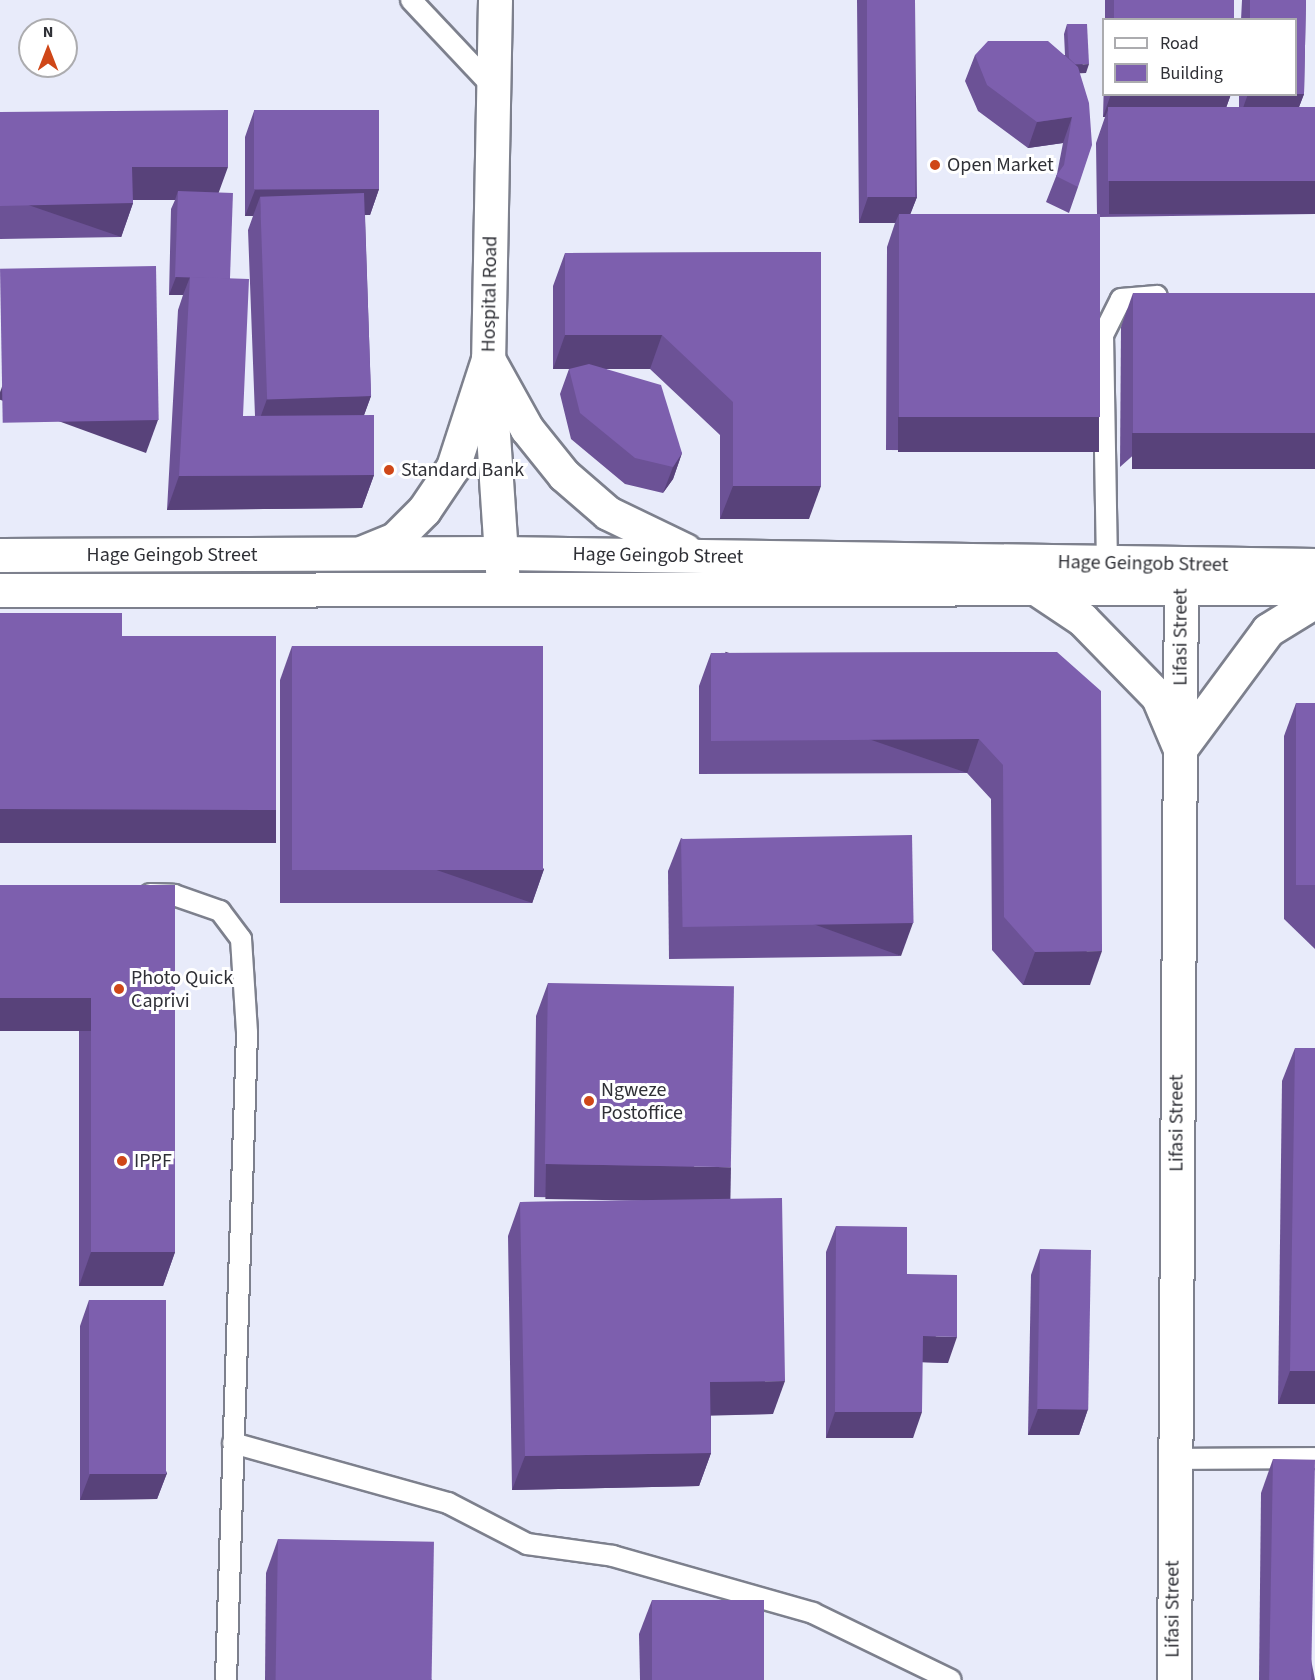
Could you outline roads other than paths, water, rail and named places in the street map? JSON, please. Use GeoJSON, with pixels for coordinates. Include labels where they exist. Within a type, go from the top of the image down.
{"type":"FeatureCollection","features":[{"type":"Feature","properties":{"kind":"street","name":"Hospital Road"},"geometry":{"type":"LineString","coordinates":[[495,0],[488,359],[503,587]]}},
{"type":"Feature","properties":{"kind":"street"},"geometry":{"type":"LineString","coordinates":[[356,555],[395,539],[424,510],[453,467],[488,359]]}},
{"type":"Feature","properties":{"kind":"street"},"geometry":{"type":"LineString","coordinates":[[488,359],[527,429],[564,475],[608,513],[702,556]]}},
{"type":"Feature","properties":{"kind":"street","name":"Hage Geingob Street"},"geometry":{"type":"LineString","coordinates":[[0,555],[501,553],[1107,564],[1181,577],[1315,588]]}},
{"type":"Feature","properties":{"kind":"street","name":"Hage Geingob Street"},"geometry":{"type":"LineString","coordinates":[[0,590],[1034,587],[1315,565]]}},
{"type":"Feature","properties":{"kind":"street","name":"Lifasi Street"},"geometry":{"type":"LineString","coordinates":[[1174,1680],[1181,577]]}},
{"type":"Feature","properties":{"kind":"street"},"geometry":{"type":"LineString","coordinates":[[1034,587],[1082,619],[1158,697],[1180,749]]}},
{"type":"Feature","properties":{"kind":"street"},"geometry":{"type":"LineString","coordinates":[[1180,749],[1268,630],[1315,601]]}},
{"type":"Feature","properties":{"kind":"lane"},"geometry":{"type":"LineString","coordinates":[[411,0],[494,88]]}},
{"type":"Feature","properties":{"kind":"lane"},"geometry":{"type":"LineString","coordinates":[[1107,564],[1105,327],[1121,299],[1178,296]]}},
{"type":"Feature","properties":{"kind":"lane"},"geometry":{"type":"LineString","coordinates":[[128,894],[174,895],[220,911],[241,939],[247,1033],[226,1680]]}},
{"type":"Feature","properties":{"kind":"lane"},"geometry":{"type":"LineString","coordinates":[[234,1443],[448,1503],[527,1544],[613,1556],[813,1613],[951,1680]]}},
{"type":"Feature","properties":{"kind":"lane"},"geometry":{"type":"LineString","coordinates":[[1174,1459],[1315,1458]]}},
{"type":"Feature","properties":{"kind":"place","name":"Open Market"},"geometry":{"type":"Point","coordinates":[935,165]}},
{"type":"Feature","properties":{"kind":"place","name":"Standard Bank"},"geometry":{"type":"Point","coordinates":[389,470]}},
{"type":"Feature","properties":{"kind":"place","name":"Photo Quick Caprivi"},"geometry":{"type":"Point","coordinates":[119,989]}},
{"type":"Feature","properties":{"kind":"place","name":"Ngweze Postoffice"},"geometry":{"type":"Point","coordinates":[589,1101]}},
{"type":"Feature","properties":{"kind":"place","name":"IPPF"},"geometry":{"type":"Point","coordinates":[122,1161]}}]}
